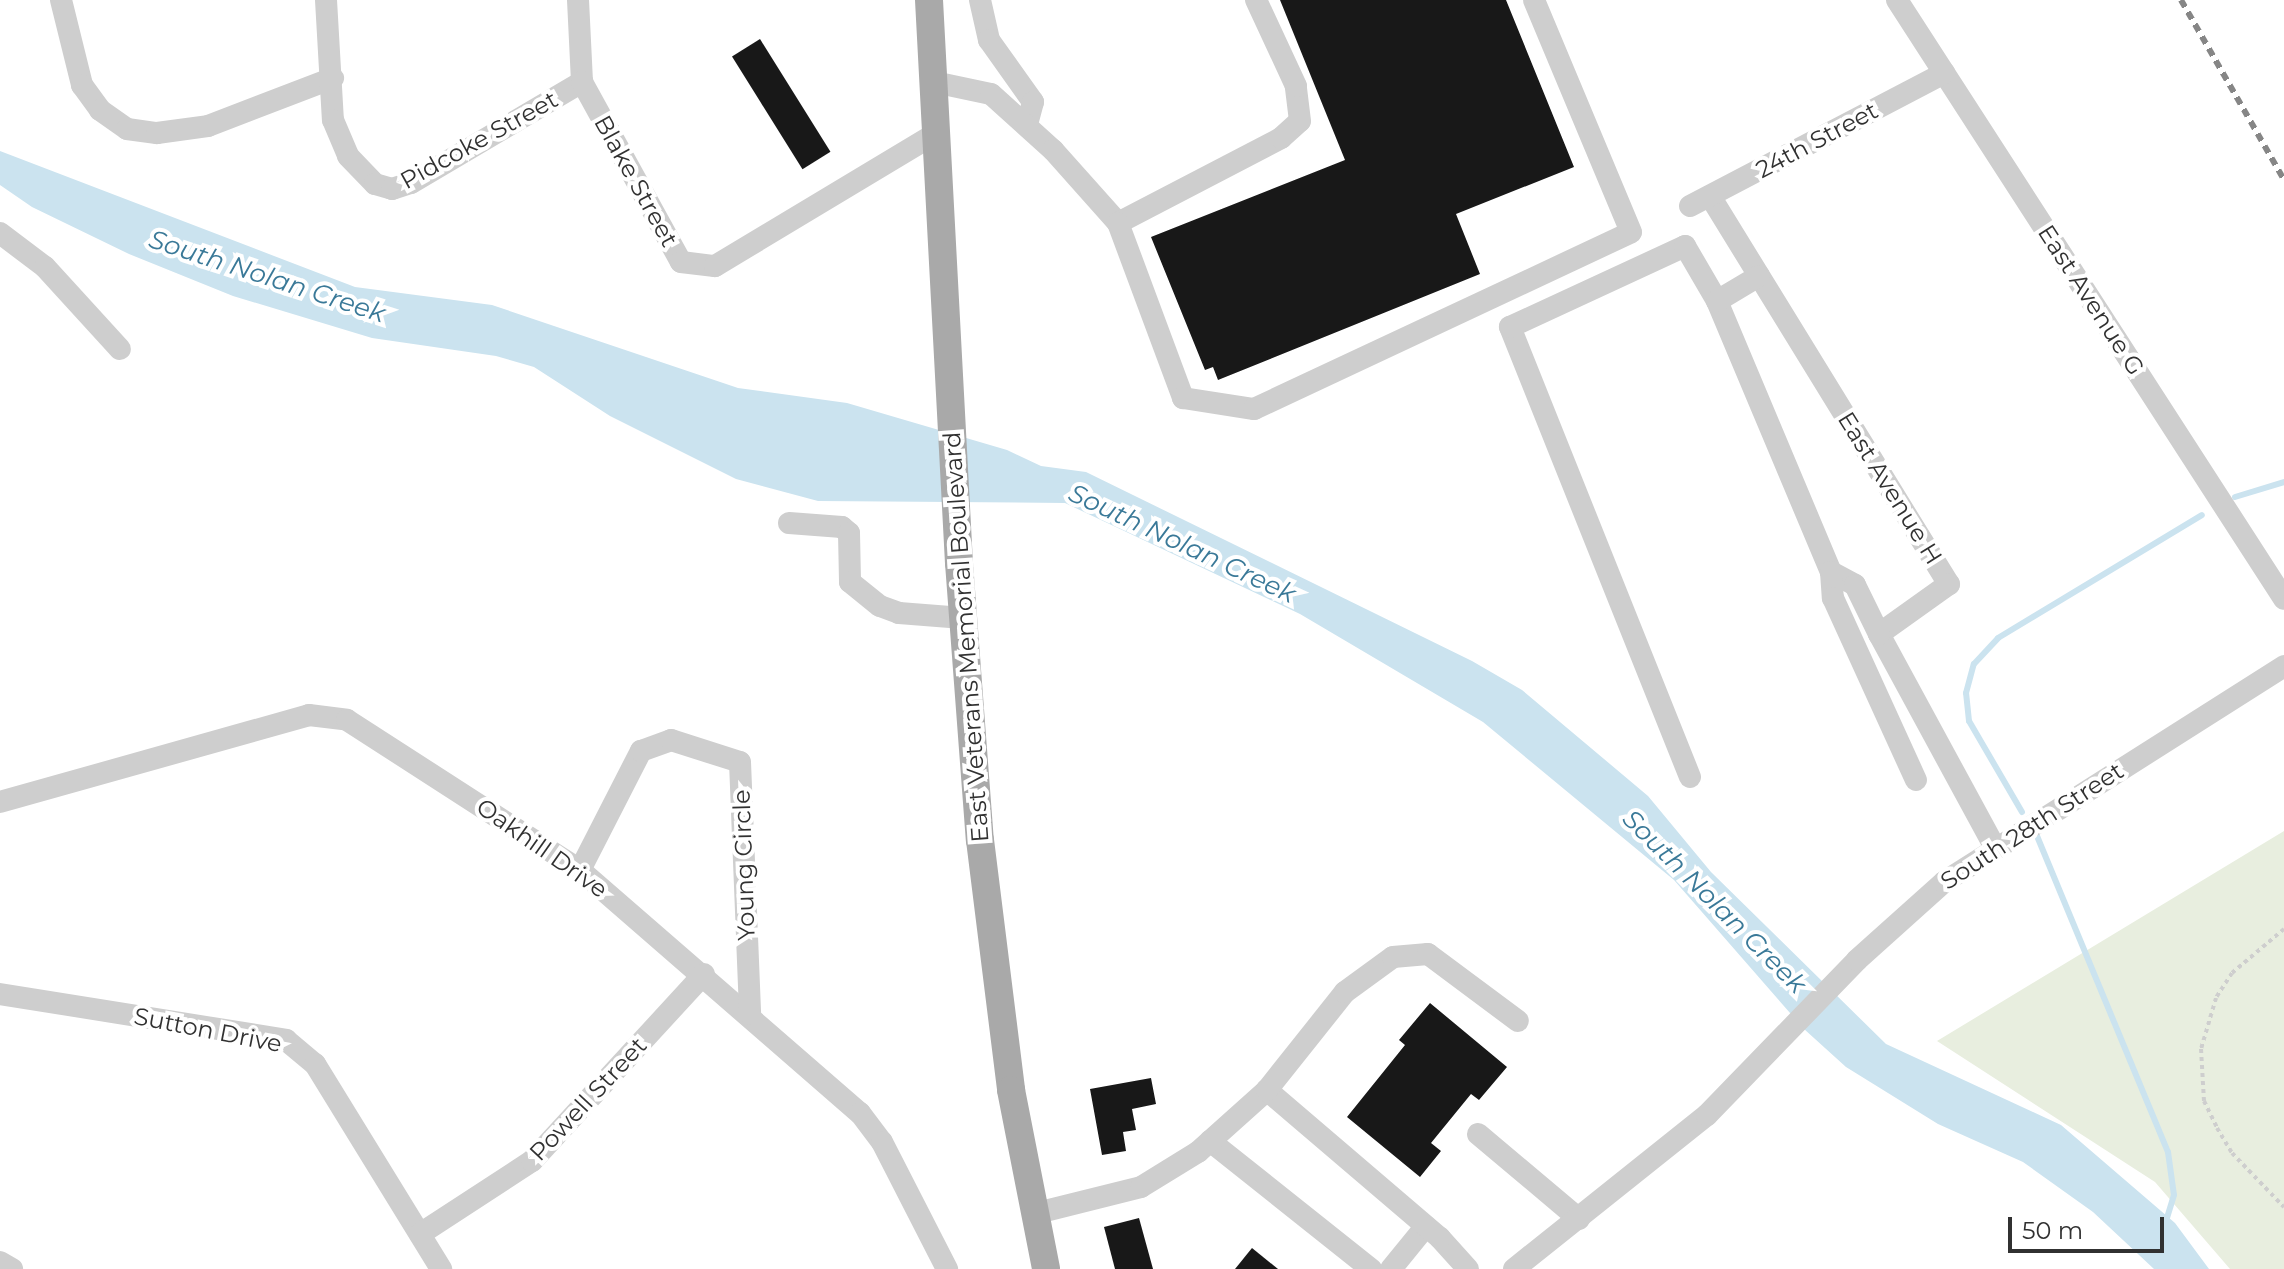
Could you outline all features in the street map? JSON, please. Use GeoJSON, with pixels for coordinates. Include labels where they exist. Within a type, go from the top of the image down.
{"type":"FeatureCollection","features":[{"type":"Feature","properties":{"kind":"main road","name":"East Veterans Memorial Boulevard"},"geometry":{"type":"LineString","coordinates":[[929,0],[959,563],[980,840],[1011,1090],[1046,1269]]}},
{"type":"Feature","properties":{"kind":"street"},"geometry":{"type":"LineString","coordinates":[[61,0],[82,85],[100,110],[127,129],[157,133],[208,126],[333,78],[326,0]]}},
{"type":"Feature","properties":{"kind":"street","name":"Blake Street"},"geometry":{"type":"LineString","coordinates":[[578,0],[582,82],[681,262],[715,266],[938,132]]}},
{"type":"Feature","properties":{"kind":"street"},"geometry":{"type":"LineString","coordinates":[[980,0],[989,40],[1033,102],[1027,125]]}},
{"type":"Feature","properties":{"kind":"street"},"geometry":{"type":"LineString","coordinates":[[1118,223],[1281,138],[1300,121],[1296,86],[1256,0]]}},
{"type":"Feature","properties":{"kind":"street"},"geometry":{"type":"LineString","coordinates":[[934,82],[991,94],[1027,125],[1118,223],[1183,398],[1254,409],[1631,232],[1534,0]]}},
{"type":"Feature","properties":{"kind":"street","name":"East Avenue G"},"geometry":{"type":"LineString","coordinates":[[1897,0],[2284,599]]}},
{"type":"Feature","properties":{"kind":"street","name":"24th Street"},"geometry":{"type":"LineString","coordinates":[[1700,201],[1944,73]]}},
{"type":"Feature","properties":{"kind":"street","name":"Pidcoke Street"},"geometry":{"type":"LineString","coordinates":[[333,78],[333,120],[348,156],[375,184],[392,189],[411,183],[582,82]]}},
{"type":"Feature","properties":{"kind":"street","name":"East Avenue H"},"geometry":{"type":"LineString","coordinates":[[1700,201],[1759,276],[1949,584],[1879,634]]}},
{"type":"Feature","properties":{"kind":"street"},"geometry":{"type":"LineString","coordinates":[[0,233],[45,267],[120,349]]}},
{"type":"Feature","properties":{"kind":"street"},"geometry":{"type":"LineString","coordinates":[[1690,777],[1510,327],[1685,246],[1717,301],[1831,572],[1833,598],[1916,780]]}},
{"type":"Feature","properties":{"kind":"street"},"geometry":{"type":"LineString","coordinates":[[1717,301],[1759,276]]}},
{"type":"Feature","properties":{"kind":"street"},"geometry":{"type":"LineString","coordinates":[[789,523],[842,527],[849,533],[850,582],[880,606],[899,613],[963,618]]}},
{"type":"Feature","properties":{"kind":"street"},"geometry":{"type":"LineString","coordinates":[[1831,572],[1855,585],[1994,846]]}},
{"type":"Feature","properties":{"kind":"street","name":"South 28th Street"},"geometry":{"type":"LineString","coordinates":[[1514,1269],[1707,1115],[1857,960],[1944,882],[1994,846],[2284,666]]}},
{"type":"Feature","properties":{"kind":"street","name":"Oakhill Drive"},"geometry":{"type":"LineString","coordinates":[[0,802],[309,715],[329,714],[361,728],[580,870],[750,1014],[867,1122],[947,1269]]}},
{"type":"Feature","properties":{"kind":"street","name":"Young Circle"},"geometry":{"type":"LineString","coordinates":[[580,870],[641,751],[671,740],[740,762],[750,1014]]}},
{"type":"Feature","properties":{"kind":"street"},"geometry":{"type":"LineString","coordinates":[[1033,1214],[1141,1187],[1210,1141],[1267,1090],[1345,992],[1393,957],[1428,954],[1518,1021]]}},
{"type":"Feature","properties":{"kind":"street","name":"Powell Street"},"geometry":{"type":"LineString","coordinates":[[420,1234],[532,1161],[704,974]]}},
{"type":"Feature","properties":{"kind":"street","name":"Sutton Drive"},"geometry":{"type":"LineString","coordinates":[[0,994],[286,1040],[315,1064],[441,1269]]}},
{"type":"Feature","properties":{"kind":"street"},"geometry":{"type":"LineString","coordinates":[[1267,1090],[1426,1226],[1468,1269]]}},
{"type":"Feature","properties":{"kind":"street"},"geometry":{"type":"LineString","coordinates":[[1478,1134],[1579,1219]]}},
{"type":"Feature","properties":{"kind":"street"},"geometry":{"type":"LineString","coordinates":[[1210,1141],[1371,1269]]}},
{"type":"Feature","properties":{"kind":"street"},"geometry":{"type":"LineString","coordinates":[[1391,1269],[1426,1226]]}},
{"type":"Feature","properties":{"kind":"street"},"geometry":{"type":"LineString","coordinates":[[0,1262],[12,1269]]}},
{"type":"Feature","properties":{"kind":"path"},"geometry":{"type":"LineString","coordinates":[[2284,929],[2247,957],[2216,998],[2201,1049],[2201,1075],[2204,1101],[2232,1153],[2284,1207]]}},
{"type":"Feature","properties":{"kind":"green space"},"geometry":{"type":"Polygon","coordinates":[[[2284,831],[2284,1269],[2230,1269],[2155,1182],[1937,1041],[2284,831]]]}},
{"type":"Feature","properties":{"kind":"water","name":"South Nolan Creek"},"geometry":{"type":"Polygon","coordinates":[[[0,151],[355,287],[492,305],[738,388],[847,403],[1007,450],[1041,466],[1086,472],[1472,661],[1522,690],[1648,796],[1711,872],[1886,1044],[2061,1125],[2175,1223],[2209,1269],[2154,1269],[2093,1212],[2023,1162],[1938,1124],[1846,1067],[1804,1029],[1674,880],[1483,722],[1300,614],[1065,503],[818,501],[736,479],[610,416],[534,367],[496,356],[372,338],[233,296],[129,254],[32,207],[0,185],[0,151]]]}},
{"type":"Feature","properties":{"kind":"building"},"geometry":{"type":"Polygon","coordinates":[[[1280,0],[1506,0],[1574,167],[1456,214],[1480,274],[1218,380],[1213,367],[1205,370],[1151,237],[1345,160],[1280,0]]]}},
{"type":"Feature","properties":{"kind":"building"},"geometry":{"type":"Polygon","coordinates":[[[760,39],[830,152],[802,169],[732,56],[760,39]]]}},
{"type":"Feature","properties":{"kind":"building"},"geometry":{"type":"Polygon","coordinates":[[[1430,1003],[1507,1067],[1479,1100],[1471,1094],[1431,1143],[1441,1151],[1420,1177],[1347,1117],[1405,1045],[1399,1040],[1430,1003]]]}},
{"type":"Feature","properties":{"kind":"building"},"geometry":{"type":"Polygon","coordinates":[[[1151,1078],[1156,1104],[1132,1109],[1136,1130],[1123,1132],[1126,1151],[1102,1155],[1090,1089],[1151,1078]]]}},
{"type":"Feature","properties":{"kind":"building"},"geometry":{"type":"Polygon","coordinates":[[[1139,1218],[1153,1269],[1115,1269],[1104,1227],[1139,1218]]]}},
{"type":"Feature","properties":{"kind":"building"},"geometry":{"type":"Polygon","coordinates":[[[1252,1248],[1278,1269],[1235,1269],[1252,1248]]]}},
{"type":"Feature","properties":{"kind":"waterway"},"geometry":{"type":"LineString","coordinates":[[2235,497],[2284,482]]}},
{"type":"Feature","properties":{"kind":"waterway"},"geometry":{"type":"LineString","coordinates":[[2022,812],[1969,721],[1966,693],[1974,664],[1998,638],[2202,515]]}},
{"type":"Feature","properties":{"kind":"waterway"},"geometry":{"type":"LineString","coordinates":[[2037,836],[2168,1152],[2174,1195],[2165,1224]]}},
{"type":"Feature","properties":{"kind":"railway"},"geometry":{"type":"LineString","coordinates":[[2181,0],[2284,180]]}}]}
